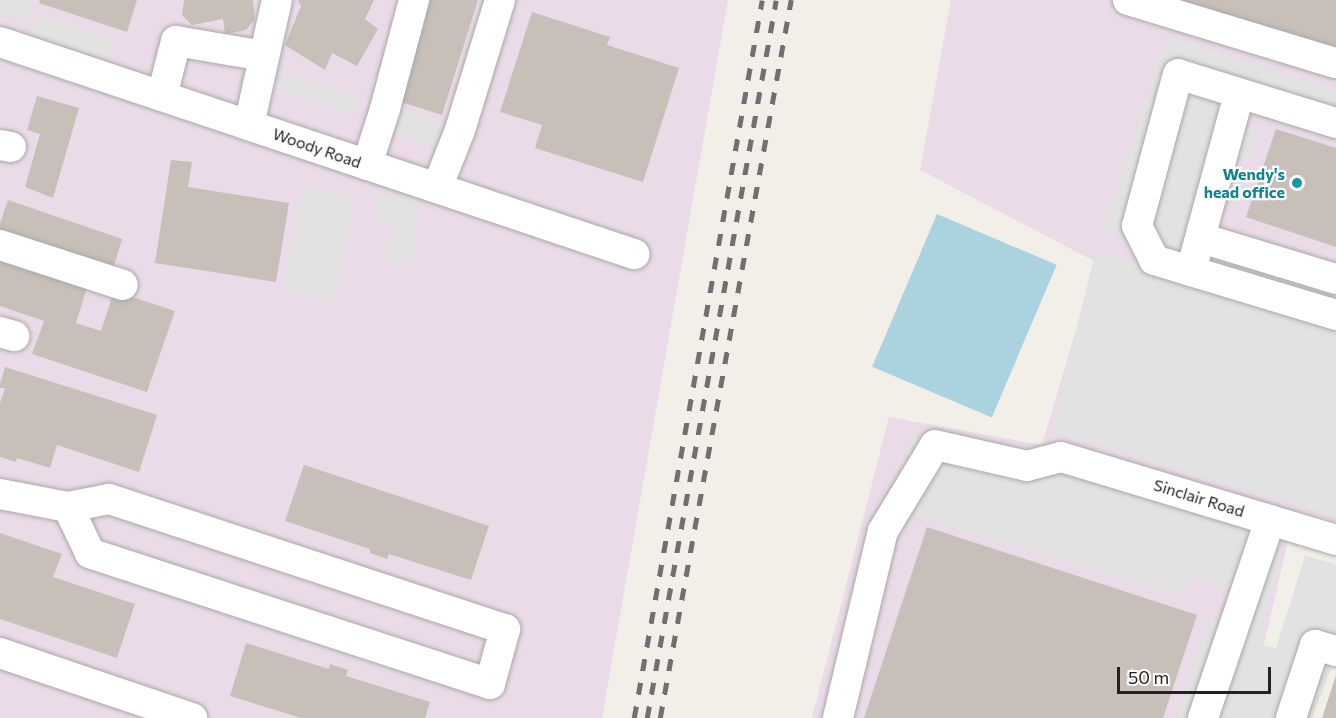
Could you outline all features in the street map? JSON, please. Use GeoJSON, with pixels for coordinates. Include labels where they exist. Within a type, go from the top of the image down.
{"type":"FeatureCollection","features":[{"type":"Feature","properties":{"kind":"street"},"geometry":{"type":"LineString","coordinates":[[249,125],[277,0]]}},
{"type":"Feature","properties":{"kind":"street"},"geometry":{"type":"LineString","coordinates":[[367,165],[385,109],[414,0]]}},
{"type":"Feature","properties":{"kind":"street"},"geometry":{"type":"LineString","coordinates":[[437,188],[460,130],[500,0]]}},
{"type":"Feature","properties":{"kind":"street"},"geometry":{"type":"LineString","coordinates":[[1128,0],[1336,63]]}},
{"type":"Feature","properties":{"kind":"street"},"geometry":{"type":"LineString","coordinates":[[162,96],[176,40],[264,56]]}},
{"type":"Feature","properties":{"kind":"street","name":"Woody Road"},"geometry":{"type":"LineString","coordinates":[[0,42],[634,254]]}},
{"type":"Feature","properties":{"kind":"street"},"geometry":{"type":"LineString","coordinates":[[1336,123],[1178,74],[1137,226],[1154,260],[1336,315]]}},
{"type":"Feature","properties":{"kind":"street"},"geometry":{"type":"LineString","coordinates":[[1191,271],[1239,94]]}},
{"type":"Feature","properties":{"kind":"street"},"geometry":{"type":"LineString","coordinates":[[1201,238],[1336,279]]}},
{"type":"Feature","properties":{"kind":"street"},"geometry":{"type":"LineString","coordinates":[[0,245],[123,285]]}},
{"type":"Feature","properties":{"kind":"street","name":"Sinclair Road"},"geometry":{"type":"LineString","coordinates":[[838,718],[883,531],[935,445],[1027,466],[1061,457],[1336,540]]}},
{"type":"Feature","properties":{"kind":"street"},"geometry":{"type":"LineString","coordinates":[[0,494],[68,507],[109,499],[506,628],[490,684],[90,553],[68,507]]}},
{"type":"Feature","properties":{"kind":"street"},"geometry":{"type":"LineString","coordinates":[[1203,718],[1270,520]]}},
{"type":"Feature","properties":{"kind":"street"},"geometry":{"type":"LineString","coordinates":[[1291,718],[1315,645],[1336,651]]}},
{"type":"Feature","properties":{"kind":"street"},"geometry":{"type":"LineString","coordinates":[[0,653],[192,718]]}},
{"type":"Feature","properties":{"kind":"shaded area"},"geometry":{"type":"Polygon","coordinates":[[[0,0],[728,0],[602,718],[0,718],[0,0]]]}},
{"type":"Feature","properties":{"kind":"shaded area"},"geometry":{"type":"Polygon","coordinates":[[[0,0],[32,0],[25,21],[0,13],[0,0]]]}},
{"type":"Feature","properties":{"kind":"shaded area"},"geometry":{"type":"Polygon","coordinates":[[[951,0],[1336,0],[1336,522],[1295,511],[1247,718],[812,718],[889,417],[1042,445],[1096,262],[920,170],[951,0]]]}},
{"type":"Feature","properties":{"kind":"shaded area"},"geometry":{"type":"Polygon","coordinates":[[[39,14],[114,38],[108,58],[33,34],[39,14]]]}},
{"type":"Feature","properties":{"kind":"shaded area"},"geometry":{"type":"Polygon","coordinates":[[[1168,35],[1336,92],[1336,133],[1253,106],[1247,126],[1259,130],[1249,161],[1235,157],[1230,172],[1247,178],[1238,206],[1216,199],[1195,260],[1103,230],[1168,35]]]}},
{"type":"Feature","properties":{"kind":"shaded area"},"geometry":{"type":"Polygon","coordinates":[[[282,72],[361,98],[356,114],[277,88],[282,72]]]}},
{"type":"Feature","properties":{"kind":"shaded area"},"geometry":{"type":"Polygon","coordinates":[[[401,108],[475,132],[467,157],[393,133],[401,108]]]}},
{"type":"Feature","properties":{"kind":"shaded area"},"geometry":{"type":"Polygon","coordinates":[[[302,186],[355,196],[335,301],[282,291],[302,186]]]}},
{"type":"Feature","properties":{"kind":"shaded area"},"geometry":{"type":"Polygon","coordinates":[[[375,194],[420,199],[411,266],[384,262],[389,223],[372,221],[375,194]]]}},
{"type":"Feature","properties":{"kind":"shaded area"},"geometry":{"type":"Polygon","coordinates":[[[1096,250],[1336,328],[1336,517],[1051,431],[1096,250]]]}},
{"type":"Feature","properties":{"kind":"shaded area"},"geometry":{"type":"Polygon","coordinates":[[[1243,258],[1336,286],[1331,303],[1238,274],[1243,258]]]}},
{"type":"Feature","properties":{"kind":"shaded area"},"geometry":{"type":"Polygon","coordinates":[[[911,435],[1284,538],[1259,645],[1276,648],[1305,556],[1336,564],[1336,656],[1312,718],[1177,718],[1209,616],[1227,624],[1234,607],[1227,589],[1188,576],[1181,596],[890,508],[911,435]]]}},
{"type":"Feature","properties":{"kind":"water"},"geometry":{"type":"Polygon","coordinates":[[[937,214],[1057,265],[992,418],[872,367],[937,214]]]}},
{"type":"Feature","properties":{"kind":"building"},"geometry":{"type":"Polygon","coordinates":[[[40,0],[137,0],[127,32],[39,3],[40,0]]]}},
{"type":"Feature","properties":{"kind":"building"},"geometry":{"type":"Polygon","coordinates":[[[184,0],[253,0],[255,19],[246,30],[225,34],[223,19],[192,25],[182,15],[184,0]]]}},
{"type":"Feature","properties":{"kind":"building"},"geometry":{"type":"Polygon","coordinates":[[[298,0],[374,0],[365,19],[378,29],[357,66],[332,53],[325,70],[285,45],[301,6],[298,0]]]}},
{"type":"Feature","properties":{"kind":"building"},"geometry":{"type":"Polygon","coordinates":[[[423,0],[478,0],[442,115],[391,99],[423,0]]]}},
{"type":"Feature","properties":{"kind":"building"},"geometry":{"type":"Polygon","coordinates":[[[1181,0],[1336,0],[1336,48],[1181,1],[1181,0]]]}},
{"type":"Feature","properties":{"kind":"building"},"geometry":{"type":"Polygon","coordinates":[[[532,12],[610,37],[607,45],[679,68],[643,182],[535,148],[542,125],[500,112],[532,12]]]}},
{"type":"Feature","properties":{"kind":"building"},"geometry":{"type":"Polygon","coordinates":[[[37,96],[79,108],[53,198],[25,187],[40,134],[27,130],[37,96]]]}},
{"type":"Feature","properties":{"kind":"building","name":"Wendy's head office"},"geometry":{"type":"Polygon","coordinates":[[[1276,129],[1336,148],[1336,247],[1246,217],[1276,129]]]}},
{"type":"Feature","properties":{"kind":"building"},"geometry":{"type":"Polygon","coordinates":[[[171,160],[192,162],[188,187],[289,203],[276,282],[155,263],[171,160]]]}},
{"type":"Feature","properties":{"kind":"building"},"geometry":{"type":"Polygon","coordinates":[[[8,200],[122,239],[113,269],[0,235],[0,223],[8,200]]]}},
{"type":"Feature","properties":{"kind":"building"},"geometry":{"type":"Polygon","coordinates":[[[0,254],[89,281],[76,323],[101,331],[114,291],[175,311],[147,392],[32,354],[44,321],[0,306],[0,254]]]}},
{"type":"Feature","properties":{"kind":"building"},"geometry":{"type":"Polygon","coordinates":[[[5,367],[157,415],[139,472],[57,445],[50,468],[17,458],[16,462],[0,457],[0,403],[5,388],[0,388],[0,384],[5,367]]]}},
{"type":"Feature","properties":{"kind":"building"},"geometry":{"type":"Polygon","coordinates":[[[304,465],[489,526],[471,580],[389,554],[387,559],[370,553],[370,549],[285,521],[304,465]]]}},
{"type":"Feature","properties":{"kind":"building"},"geometry":{"type":"Polygon","coordinates":[[[927,527],[1197,615],[1163,718],[864,718],[927,527]]]}},
{"type":"Feature","properties":{"kind":"building"},"geometry":{"type":"Polygon","coordinates":[[[0,533],[62,554],[53,577],[135,604],[117,658],[0,619],[0,533]]]}},
{"type":"Feature","properties":{"kind":"building"},"geometry":{"type":"Polygon","coordinates":[[[246,643],[329,669],[330,664],[348,670],[346,676],[430,702],[425,718],[301,718],[230,696],[246,643]]]}},
{"type":"Feature","properties":{"kind":"building"},"geometry":{"type":"Polygon","coordinates":[[[1336,675],[1336,718],[1322,718],[1336,675]]]}},
{"type":"Feature","properties":{"kind":"railway"},"geometry":{"type":"LineString","coordinates":[[634,718],[762,0]]}},
{"type":"Feature","properties":{"kind":"railway"},"geometry":{"type":"LineString","coordinates":[[647,718],[776,0]]}},
{"type":"Feature","properties":{"kind":"railway"},"geometry":{"type":"LineString","coordinates":[[660,718],[791,0]]}},
{"type":"Feature","properties":{"kind":"place","name":"Wendy's head office"},"geometry":{"type":"Point","coordinates":[1297,183]}}]}
